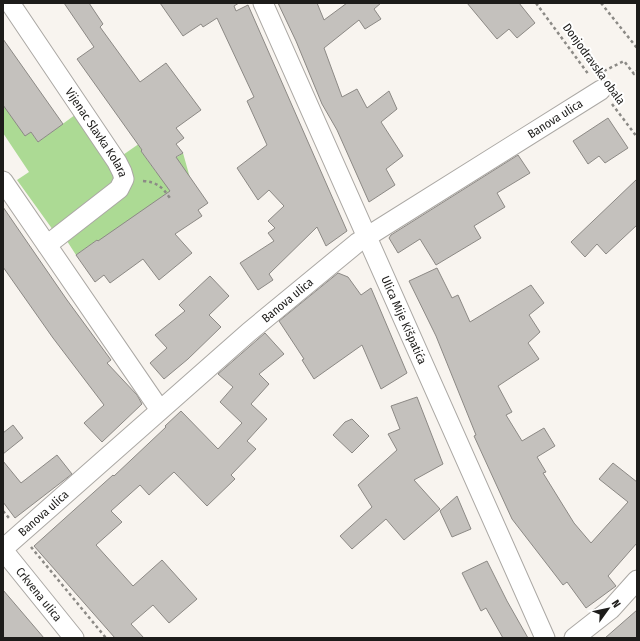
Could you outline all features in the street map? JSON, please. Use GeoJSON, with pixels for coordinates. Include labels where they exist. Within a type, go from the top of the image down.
{"type":"FeatureCollection","features":[{"type":"Feature","properties":{"kind":"street","name":"Vijenac Slavka Kolara"},"geometry":{"type":"LineString","coordinates":[[10,3],[116,162],[124,179],[119,189],[47,245]]}},
{"type":"Feature","properties":{"kind":"street","name":"Ulica Mije Kišpatića"},"geometry":{"type":"LineString","coordinates":[[263,3],[545,638]]}},
{"type":"Feature","properties":{"kind":"street","name":"Banova ulica"},"geometry":{"type":"LineString","coordinates":[[3,549],[249,332],[357,243],[596,84]]}},
{"type":"Feature","properties":{"kind":"street"},"geometry":{"type":"LineString","coordinates":[[3,181],[160,410]]}},
{"type":"Feature","properties":{"kind":"street","name":"Crkvena ulica"},"geometry":{"type":"LineString","coordinates":[[3,549],[74,638]]}},
{"type":"Feature","properties":{"kind":"street"},"geometry":{"type":"LineString","coordinates":[[574,638],[611,609],[637,580]]}},
{"type":"Feature","properties":{"kind":"path","name":"Donjodravska obala"},"geometry":{"type":"LineString","coordinates":[[536,3],[596,84],[637,136]]}},
{"type":"Feature","properties":{"kind":"path"},"geometry":{"type":"LineString","coordinates":[[601,3],[637,48]]}},
{"type":"Feature","properties":{"kind":"path"},"geometry":{"type":"LineString","coordinates":[[596,84],[624,61],[634,74],[637,71]]}},
{"type":"Feature","properties":{"kind":"path"},"geometry":{"type":"LineString","coordinates":[[124,179],[152,182],[162,187],[170,198]]}},
{"type":"Feature","properties":{"kind":"path"},"geometry":{"type":"LineString","coordinates":[[3,511],[20,534],[106,638]]}},
{"type":"Feature","properties":{"kind":"green space"},"geometry":{"type":"Polygon","coordinates":[[[3,105],[25,135],[31,132],[38,142],[79,112],[116,171],[112,188],[53,230],[17,180],[29,172],[3,133],[3,105]]]}},
{"type":"Feature","properties":{"kind":"green space"},"geometry":{"type":"Polygon","coordinates":[[[143,141],[147,147],[141,151],[156,172],[183,153],[190,178],[102,246],[97,240],[76,255],[67,241],[112,202],[120,157],[143,141]]]}},
{"type":"Feature","properties":{"kind":"building"},"geometry":{"type":"Polygon","coordinates":[[[64,3],[89,3],[103,24],[100,27],[140,82],[166,63],[201,110],[176,128],[184,138],[176,144],[183,153],[176,157],[208,203],[198,210],[202,216],[175,234],[192,253],[159,280],[143,259],[110,283],[104,275],[95,282],[76,255],[170,191],[77,59],[94,47],[64,3]]]}},
{"type":"Feature","properties":{"kind":"building"},"geometry":{"type":"Polygon","coordinates":[[[160,3],[239,3],[234,6],[236,11],[248,5],[347,231],[326,246],[317,227],[269,274],[273,280],[258,290],[240,263],[274,241],[268,233],[275,228],[268,221],[284,206],[269,190],[258,200],[237,168],[267,145],[247,101],[254,97],[217,18],[203,27],[201,24],[183,36],[160,3]]]}},
{"type":"Feature","properties":{"kind":"building"},"geometry":{"type":"Polygon","coordinates":[[[278,3],[317,3],[324,20],[347,3],[381,3],[374,9],[381,19],[365,29],[359,20],[324,48],[342,97],[357,89],[367,108],[389,91],[397,109],[381,122],[403,156],[386,169],[395,185],[369,202],[337,130],[322,104],[296,41],[278,3]]]}},
{"type":"Feature","properties":{"kind":"building"},"geometry":{"type":"Polygon","coordinates":[[[467,3],[519,3],[535,23],[517,38],[509,29],[497,39],[467,3]]]}},
{"type":"Feature","properties":{"kind":"building"},"geometry":{"type":"Polygon","coordinates":[[[3,39],[63,124],[38,142],[31,132],[25,136],[3,105],[3,39]]]}},
{"type":"Feature","properties":{"kind":"building"},"geometry":{"type":"Polygon","coordinates":[[[608,118],[628,148],[605,163],[599,156],[588,164],[573,141],[608,118]]]}},
{"type":"Feature","properties":{"kind":"building"},"geometry":{"type":"Polygon","coordinates":[[[518,155],[530,173],[497,193],[505,207],[474,226],[481,238],[436,265],[420,239],[398,253],[389,238],[391,235],[518,155]]]}},
{"type":"Feature","properties":{"kind":"building"},"geometry":{"type":"Polygon","coordinates":[[[637,179],[637,225],[606,254],[597,244],[585,257],[571,242],[637,179]]]}},
{"type":"Feature","properties":{"kind":"building"},"geometry":{"type":"Polygon","coordinates":[[[3,207],[67,300],[111,360],[107,363],[137,395],[142,404],[102,442],[84,423],[104,405],[53,338],[3,267],[3,207]]]}},
{"type":"Feature","properties":{"kind":"building"},"geometry":{"type":"Polygon","coordinates":[[[437,268],[452,298],[458,295],[470,322],[531,285],[544,303],[529,315],[540,332],[528,343],[539,359],[498,386],[512,412],[506,415],[522,441],[544,428],[555,446],[537,457],[546,472],[543,473],[574,523],[591,543],[628,502],[599,479],[613,463],[637,482],[637,543],[608,576],[616,586],[586,608],[567,582],[563,585],[512,519],[474,436],[476,435],[436,336],[409,281],[437,268]]]}},
{"type":"Feature","properties":{"kind":"building"},"geometry":{"type":"Polygon","coordinates":[[[338,273],[348,277],[361,295],[371,288],[407,373],[381,389],[362,345],[314,379],[302,360],[304,359],[279,321],[338,273]]]}},
{"type":"Feature","properties":{"kind":"building"},"geometry":{"type":"Polygon","coordinates":[[[210,276],[229,296],[209,315],[221,327],[188,359],[164,379],[150,363],[167,348],[155,335],[185,311],[179,305],[210,276]]]}},
{"type":"Feature","properties":{"kind":"building"},"geometry":{"type":"Polygon","coordinates":[[[265,333],[284,354],[259,374],[269,384],[251,404],[267,419],[247,441],[256,449],[231,475],[235,479],[207,506],[174,472],[149,495],[140,485],[111,511],[122,522],[96,545],[133,586],[162,560],[197,599],[169,623],[153,605],[131,624],[144,638],[115,638],[34,546],[113,475],[114,476],[181,411],[218,449],[242,423],[220,402],[233,387],[218,374],[265,333]]]}},
{"type":"Feature","properties":{"kind":"building"},"geometry":{"type":"Polygon","coordinates":[[[417,397],[443,464],[414,480],[440,509],[404,540],[386,519],[352,549],[340,536],[372,507],[358,485],[397,450],[388,434],[400,429],[391,406],[417,397]]]}},
{"type":"Feature","properties":{"kind":"building"},"geometry":{"type":"Polygon","coordinates":[[[352,419],[369,436],[352,453],[333,435],[345,422],[352,419]]]}},
{"type":"Feature","properties":{"kind":"building"},"geometry":{"type":"Polygon","coordinates":[[[13,425],[23,438],[3,454],[3,433],[13,425]]]}},
{"type":"Feature","properties":{"kind":"building"},"geometry":{"type":"Polygon","coordinates":[[[57,455],[72,474],[15,518],[3,502],[3,461],[21,483],[57,455]]]}},
{"type":"Feature","properties":{"kind":"building"},"geometry":{"type":"Polygon","coordinates":[[[457,496],[471,529],[452,537],[440,511],[457,496]]]}},
{"type":"Feature","properties":{"kind":"building"},"geometry":{"type":"Polygon","coordinates":[[[487,561],[528,638],[503,638],[486,608],[481,611],[462,573],[487,561]]]}},
{"type":"Feature","properties":{"kind":"building"},"geometry":{"type":"Polygon","coordinates":[[[3,590],[44,638],[3,638],[3,590]]]}},
{"type":"Feature","properties":{"kind":"building"},"geometry":{"type":"Polygon","coordinates":[[[637,610],[637,638],[605,638],[637,610]]]}}]}
